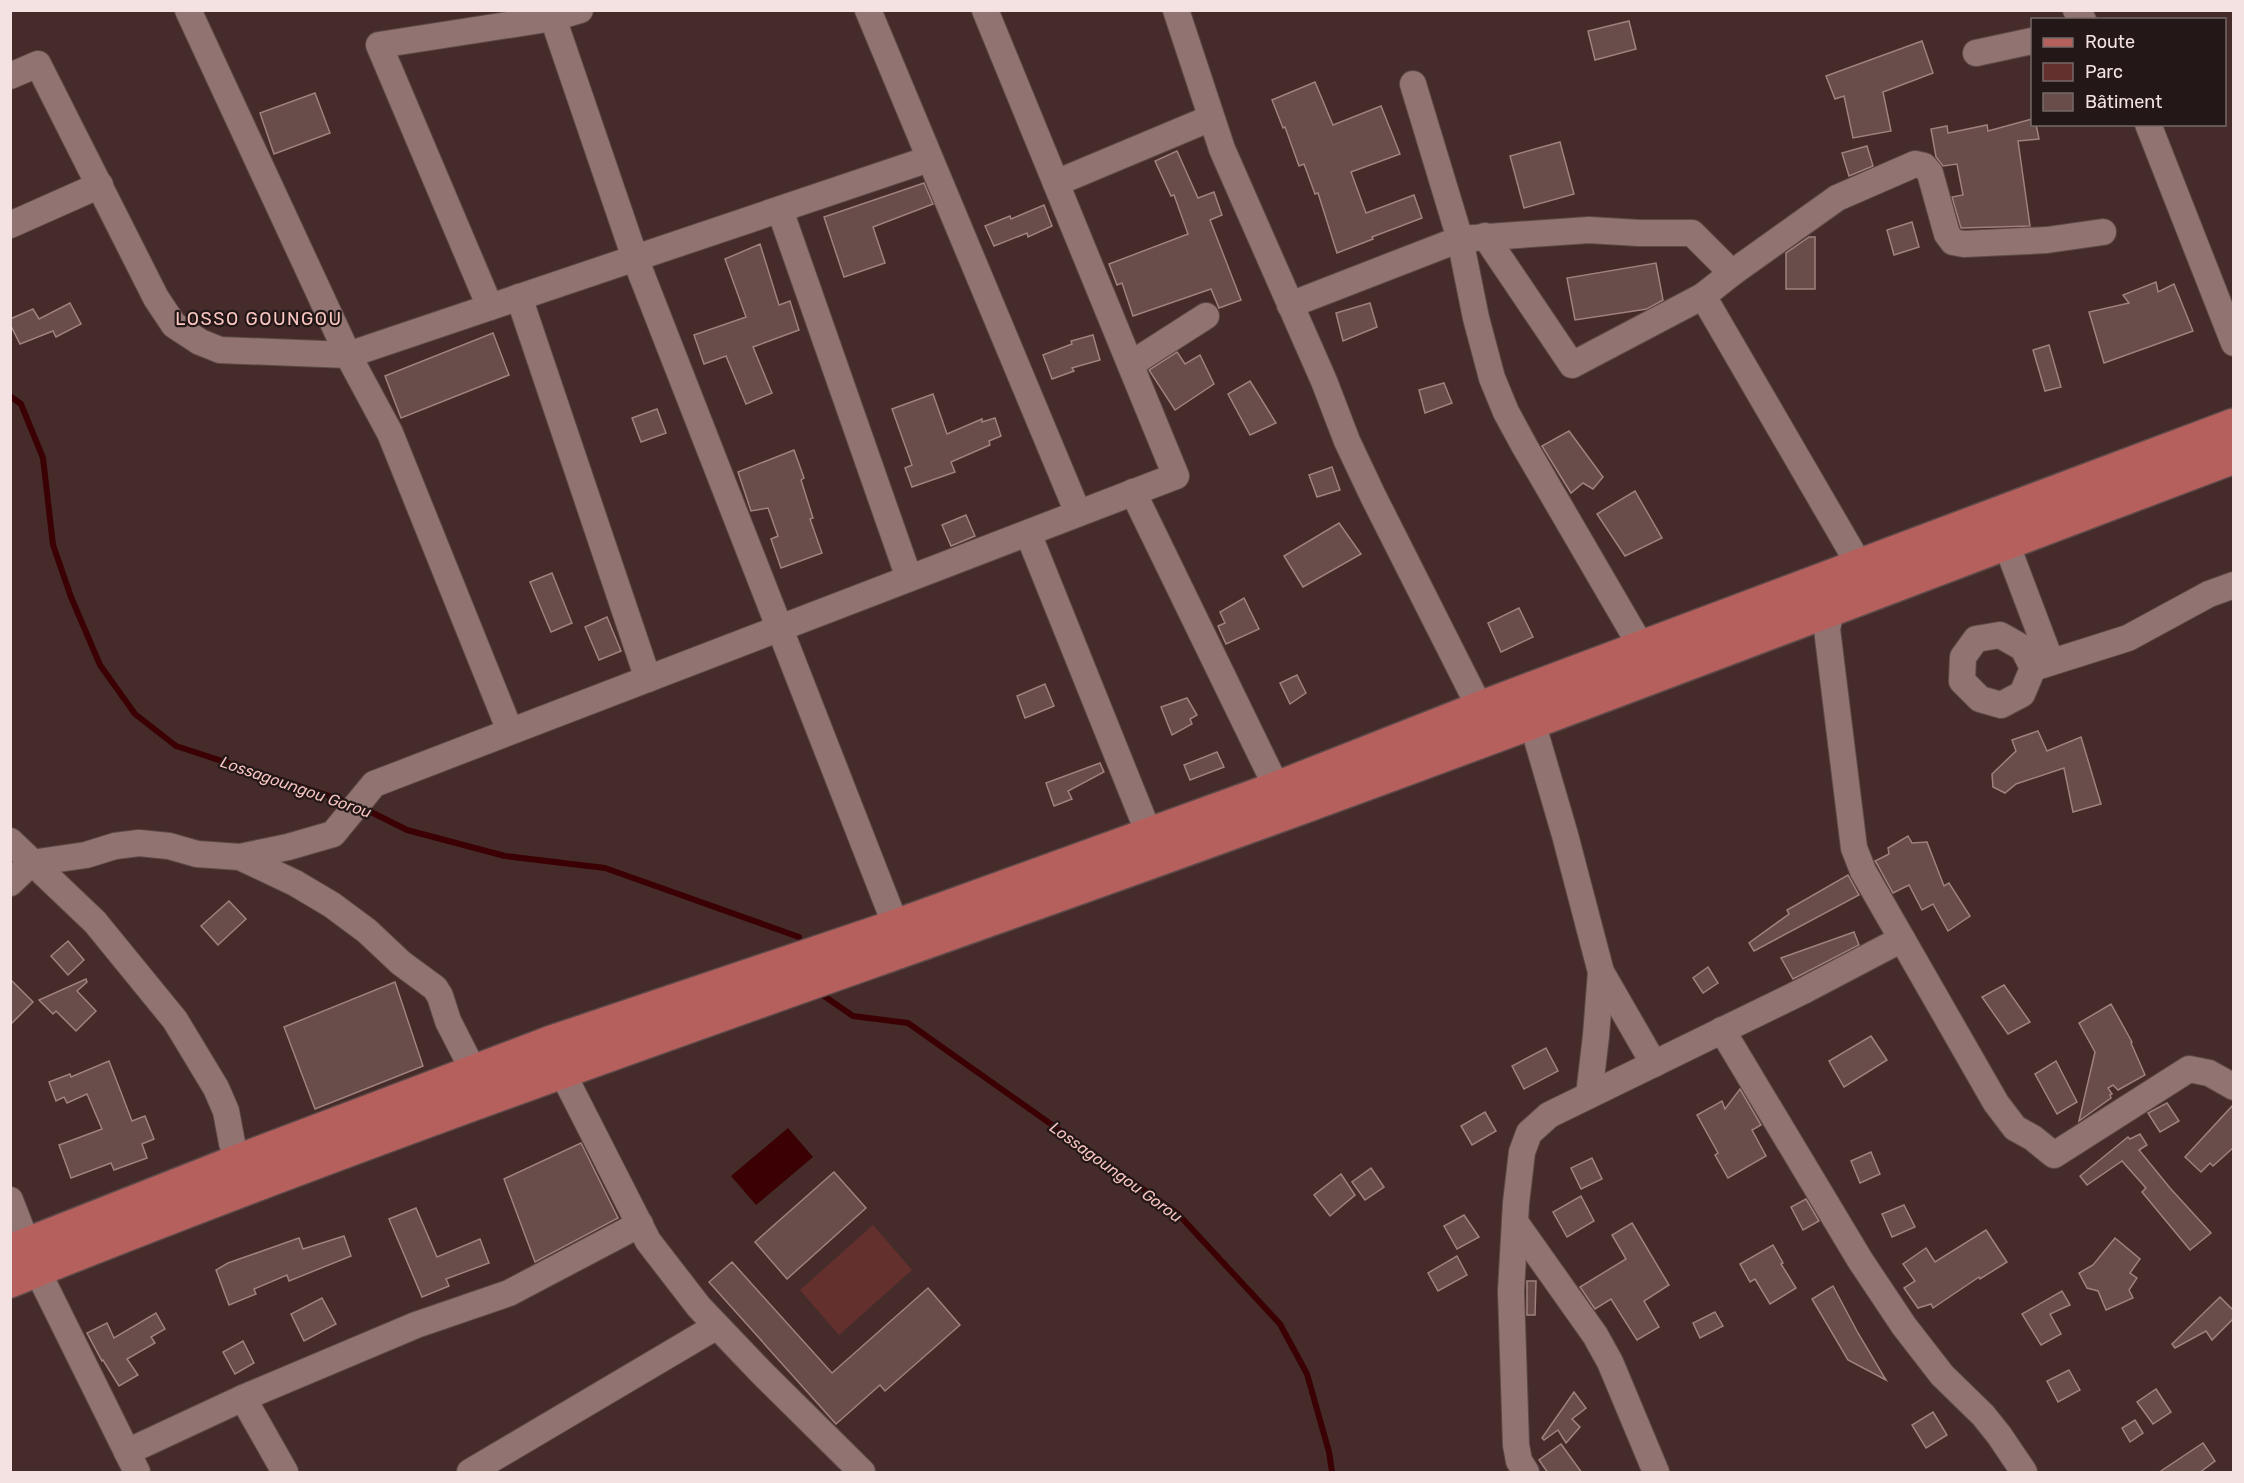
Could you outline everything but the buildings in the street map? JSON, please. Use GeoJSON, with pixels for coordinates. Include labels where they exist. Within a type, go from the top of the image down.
{"type":"FeatureCollection","features":[{"type":"Feature","properties":{"kind":"main road"},"geometry":{"type":"LineString","coordinates":[[21,1262],[242,1174],[557,1057],[896,926],[1277,788],[1480,708],[2234,425]]}},
{"type":"Feature","properties":{"kind":"main road"},"geometry":{"type":"LineString","coordinates":[[242,1174],[474,1072],[557,1057],[1144,865],[1532,722],[2234,457]]}},
{"type":"Feature","properties":{"kind":"street"},"geometry":{"type":"LineString","coordinates":[[188,10],[348,355],[390,433],[510,732]]}},
{"type":"Feature","properties":{"kind":"street"},"geometry":{"type":"LineString","coordinates":[[490,307],[379,45],[553,18],[580,10]]}},
{"type":"Feature","properties":{"kind":"street"},"geometry":{"type":"LineString","coordinates":[[868,10],[1078,513]]}},
{"type":"Feature","properties":{"kind":"street"},"geometry":{"type":"LineString","coordinates":[[10,883],[31,863],[86,855],[115,846],[139,843],[169,846],[197,854],[240,857],[333,834],[374,784],[1176,476],[985,10]]}},
{"type":"Feature","properties":{"kind":"street"},"geometry":{"type":"LineString","coordinates":[[1176,10],[1222,149],[1324,381],[1347,441],[1480,708]]}},
{"type":"Feature","properties":{"kind":"street"},"geometry":{"type":"LineString","coordinates":[[553,18],[635,258],[778,629],[896,926]]}},
{"type":"Feature","properties":{"kind":"street"},"geometry":{"type":"LineString","coordinates":[[1976,53],[2031,41]]}},
{"type":"Feature","properties":{"kind":"street"},"geometry":{"type":"LineString","coordinates":[[10,76],[38,64],[156,298],[174,325],[200,342],[220,350],[348,355],[929,159]]}},
{"type":"Feature","properties":{"kind":"street"},"geometry":{"type":"LineString","coordinates":[[1413,84],[1472,238],[1478,328],[1492,378],[1506,412],[1642,648]]}},
{"type":"Feature","properties":{"kind":"street"},"geometry":{"type":"LineString","coordinates":[[1056,183],[1211,118]]}},
{"type":"Feature","properties":{"kind":"street"},"geometry":{"type":"LineString","coordinates":[[2149,126],[2234,343]]}},
{"type":"Feature","properties":{"kind":"street"},"geometry":{"type":"LineString","coordinates":[[1472,238],[1572,365],[1703,296],[1837,198],[1915,164],[1924,166],[1930,173],[1947,234],[1953,242],[1964,244],[2047,240],[2103,232]]}},
{"type":"Feature","properties":{"kind":"street"},"geometry":{"type":"LineString","coordinates":[[10,225],[100,185]]}},
{"type":"Feature","properties":{"kind":"street"},"geometry":{"type":"LineString","coordinates":[[780,210],[909,578]]}},
{"type":"Feature","properties":{"kind":"street"},"geometry":{"type":"LineString","coordinates":[[1290,305],[1472,238],[1589,230],[1692,233],[1732,273]]}},
{"type":"Feature","properties":{"kind":"street"},"geometry":{"type":"LineString","coordinates":[[1703,296],[1860,566]]}},
{"type":"Feature","properties":{"kind":"street"},"geometry":{"type":"LineString","coordinates":[[519,297],[648,679]]}},
{"type":"Feature","properties":{"kind":"street"},"geometry":{"type":"LineString","coordinates":[[1131,364],[1206,316]]}},
{"type":"Feature","properties":{"kind":"street"},"geometry":{"type":"LineString","coordinates":[[1133,492],[1277,788]]}},
{"type":"Feature","properties":{"kind":"street"},"geometry":{"type":"LineString","coordinates":[[1028,533],[1149,834]]}},
{"type":"Feature","properties":{"kind":"street"},"geometry":{"type":"LineString","coordinates":[[2006,543],[2042,665],[2128,638],[2209,594],[2234,585]]}},
{"type":"Feature","properties":{"kind":"street"},"geometry":{"type":"LineString","coordinates":[[1831,610],[1827,629],[1854,848],[1863,871],[1996,1103],[2015,1128],[2033,1138],[2054,1155],[2189,1069],[2209,1073],[2234,1087]]}},
{"type":"Feature","properties":{"kind":"street"},"geometry":{"type":"LineString","coordinates":[[1532,722],[1601,972],[1654,1064]]}},
{"type":"Feature","properties":{"kind":"street"},"geometry":{"type":"LineString","coordinates":[[10,841],[94,922],[175,1020],[216,1088],[226,1111],[242,1174]]}},
{"type":"Feature","properties":{"kind":"street"},"geometry":{"type":"LineString","coordinates":[[240,857],[295,883],[332,905],[367,931],[401,963],[435,988],[448,1021],[474,1072]]}},
{"type":"Feature","properties":{"kind":"street"},"geometry":{"type":"LineString","coordinates":[[1526,1473],[1519,1461],[1516,1445],[1511,1291],[1522,1152],[1529,1133],[1549,1115],[1902,939]]}},
{"type":"Feature","properties":{"kind":"street"},"geometry":{"type":"LineString","coordinates":[[1589,1095],[1601,972]]}},
{"type":"Feature","properties":{"kind":"street"},"geometry":{"type":"LineString","coordinates":[[1722,1030],[1860,1260],[1904,1326],[1942,1375],[1988,1421],[2024,1473]]}},
{"type":"Feature","properties":{"kind":"street"},"geometry":{"type":"LineString","coordinates":[[557,1057],[648,1241],[699,1307],[862,1473]]}},
{"type":"Feature","properties":{"kind":"street"},"geometry":{"type":"LineString","coordinates":[[10,1200],[21,1262],[132,1462],[243,1398],[416,1325],[509,1293],[639,1224]]}},
{"type":"Feature","properties":{"kind":"street"},"geometry":{"type":"LineString","coordinates":[[1515,1222],[1595,1335],[1605,1353],[1656,1473]]}},
{"type":"Feature","properties":{"kind":"street"},"geometry":{"type":"LineString","coordinates":[[470,1473],[717,1326]]}},
{"type":"Feature","properties":{"kind":"street"},"geometry":{"type":"LineString","coordinates":[[243,1398],[285,1473]]}},
{"type":"Feature","properties":{"kind":"green space"},"geometry":{"type":"Polygon","coordinates":[[[873,1225],[912,1270],[839,1335],[800,1290],[873,1225]]]}},
{"type":"Feature","properties":{"kind":"shaded area"},"geometry":{"type":"Polygon","coordinates":[[[788,1128],[813,1157],[756,1205],[731,1176],[788,1128]]]}},
{"type":"Feature","properties":{"kind":"waterway","name":"Lossagoungou Gorou"},"geometry":{"type":"LineString","coordinates":[[10,396],[21,404],[43,458],[53,545],[71,597],[100,665],[135,714],[176,746],[351,803]]}},
{"type":"Feature","properties":{"kind":"waterway","name":"Lossagoungou Gorou"},"geometry":{"type":"LineString","coordinates":[[363,808],[407,830],[505,856],[605,868],[799,937]]}},
{"type":"Feature","properties":{"kind":"waterway","name":"Lossagoungou Gorou"},"geometry":{"type":"LineString","coordinates":[[824,996],[853,1016],[908,1023],[1178,1214],[1280,1324],[1307,1374],[1329,1452],[1332,1472]]}},
{"type":"Feature","properties":{"kind":"district","name":"LOSSO GOUNGOU"},"geometry":{"type":"Point","coordinates":[259,319]}}]}
